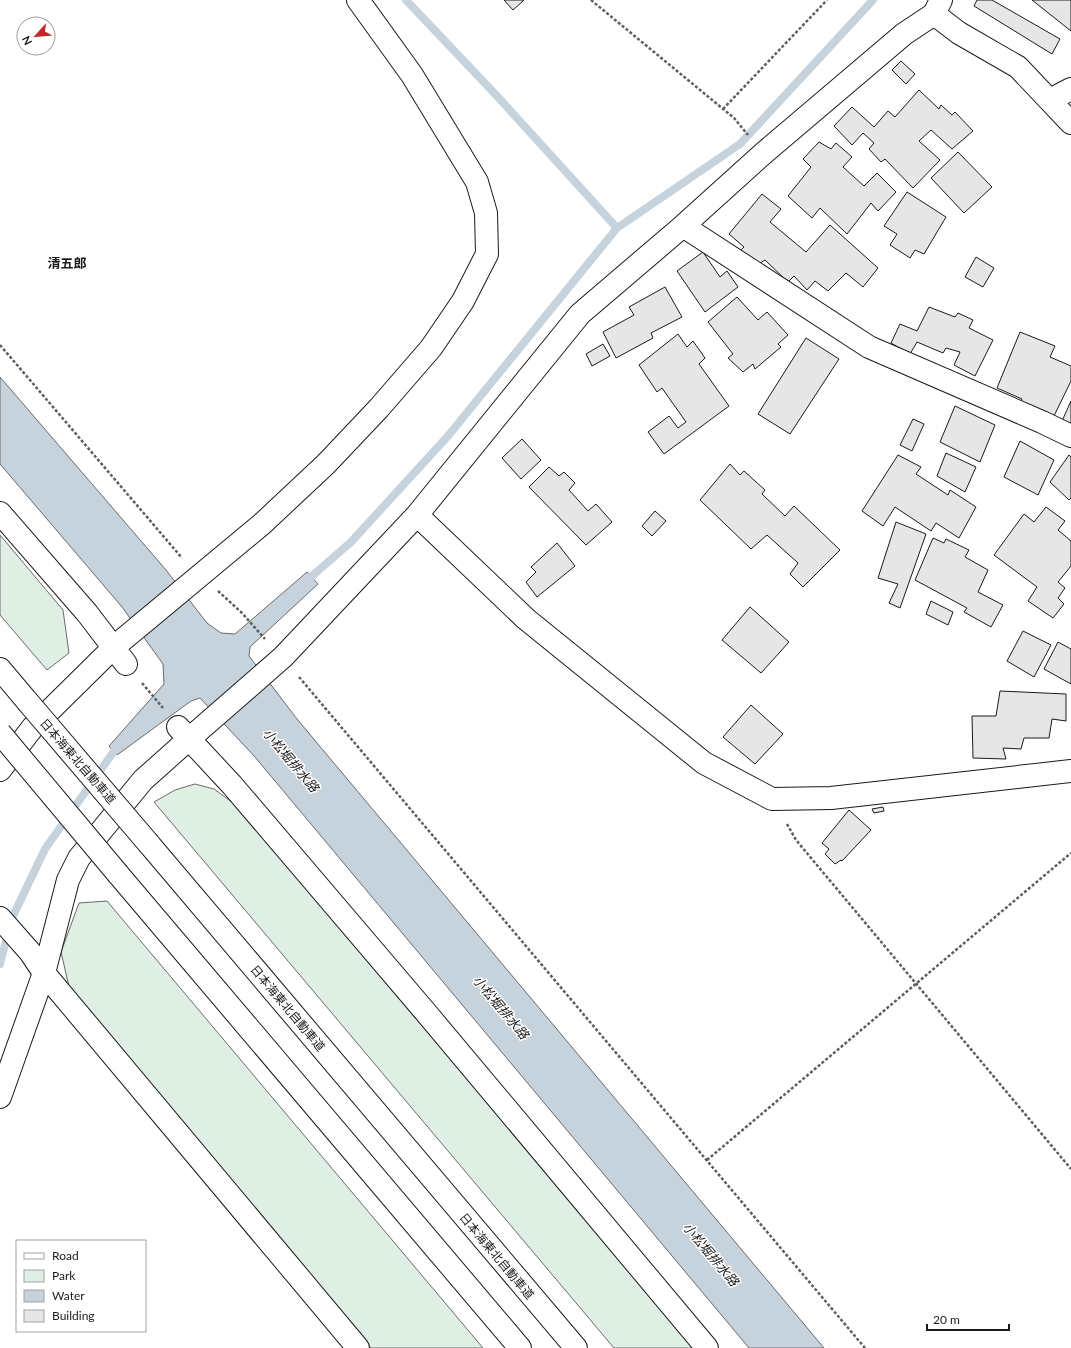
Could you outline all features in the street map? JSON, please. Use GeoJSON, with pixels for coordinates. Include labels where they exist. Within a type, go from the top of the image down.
{"type":"FeatureCollection","features":[{"type":"Feature","properties":{"kind":"main road"},"geometry":{"type":"LineString","coordinates":[[0,770],[33,727],[122,649],[196,580],[268,519],[326,464],[379,408],[431,348],[463,301],[487,254],[486,213],[477,182],[412,75],[358,0]]}},
{"type":"Feature","properties":{"kind":"main road"},"geometry":{"type":"LineString","coordinates":[[0,1097],[44,973],[68,880],[79,858],[183,733],[205,725],[276,663],[417,515],[580,314],[683,226],[765,152],[938,7],[959,33],[1018,67],[1071,123]]}},
{"type":"Feature","properties":{"kind":"main road"},"geometry":{"type":"LineString","coordinates":[[1050,100],[1071,89]]}},
{"type":"Feature","properties":{"kind":"main road"},"geometry":{"type":"LineString","coordinates":[[683,226],[869,347],[1071,436]]}},
{"type":"Feature","properties":{"kind":"main road"},"geometry":{"type":"LineString","coordinates":[[0,513],[122,649]]}},
{"type":"Feature","properties":{"kind":"main road"},"geometry":{"type":"LineString","coordinates":[[417,515],[526,619],[704,763],[772,799],[831,798],[1071,771]]}},
{"type":"Feature","properties":{"kind":"main road","name":"日本海東北自動車道"},"geometry":{"type":"LineString","coordinates":[[0,669],[576,1348]]}},
{"type":"Feature","properties":{"kind":"main road"},"geometry":{"type":"LineString","coordinates":[[0,732],[118,874],[520,1348]]}},
{"type":"Feature","properties":{"kind":"main road"},"geometry":{"type":"LineString","coordinates":[[183,733],[232,785],[346,918],[707,1348]]}},
{"type":"Feature","properties":{"kind":"main road"},"geometry":{"type":"LineString","coordinates":[[0,918],[30,952],[44,973],[358,1348]]}},
{"type":"Feature","properties":{"kind":"path"},"geometry":{"type":"LineString","coordinates":[[591,0],[734,118]]}},
{"type":"Feature","properties":{"kind":"path"},"geometry":{"type":"LineString","coordinates":[[723,109],[827,0]]}},
{"type":"Feature","properties":{"kind":"path"},"geometry":{"type":"LineString","coordinates":[[0,345],[181,557],[196,580],[242,614],[266,641],[276,663],[707,1160],[865,1348]]}},
{"type":"Feature","properties":{"kind":"path"},"geometry":{"type":"LineString","coordinates":[[122,649],[183,733]]}},
{"type":"Feature","properties":{"kind":"path"},"geometry":{"type":"LineString","coordinates":[[772,799],[796,840],[1071,1169]]}},
{"type":"Feature","properties":{"kind":"path"},"geometry":{"type":"LineString","coordinates":[[707,1160],[1071,853]]}},
{"type":"Feature","properties":{"kind":"green space"},"geometry":{"type":"Polygon","coordinates":[[[0,535],[63,610],[69,653],[47,670],[0,615],[0,535]]]}},
{"type":"Feature","properties":{"kind":"green space"},"geometry":{"type":"Polygon","coordinates":[[[195,784],[214,789],[236,805],[693,1348],[614,1348],[154,802],[175,790],[195,784]]]}},
{"type":"Feature","properties":{"kind":"green space"},"geometry":{"type":"Polygon","coordinates":[[[107,901],[483,1348],[371,1348],[70,991],[61,952],[79,903],[107,901]]]}},
{"type":"Feature","properties":{"kind":"water","name":"小松堀排水路"},"geometry":{"type":"Polygon","coordinates":[[[0,377],[166,570],[207,623],[221,633],[235,634],[307,572],[318,584],[250,647],[249,656],[297,719],[824,1348],[749,1348],[255,757],[200,698],[191,701],[117,755],[109,746],[164,684],[163,664],[122,607],[0,464],[0,377]]]}},
{"type":"Feature","properties":{"kind":"building"},"geometry":{"type":"Polygon","coordinates":[[[504,0],[524,0],[513,10],[504,0]]]}},
{"type":"Feature","properties":{"kind":"building"},"geometry":{"type":"Polygon","coordinates":[[[977,0],[992,0],[1060,39],[1052,54],[974,6],[977,0]]]}},
{"type":"Feature","properties":{"kind":"building"},"geometry":{"type":"Polygon","coordinates":[[[1032,0],[1071,0],[1071,31],[1032,0]]]}},
{"type":"Feature","properties":{"kind":"building"},"geometry":{"type":"Polygon","coordinates":[[[901,61],[915,74],[906,84],[892,70],[901,61]]]}},
{"type":"Feature","properties":{"kind":"building"},"geometry":{"type":"Polygon","coordinates":[[[919,90],[939,109],[941,105],[952,115],[955,112],[973,131],[952,149],[931,130],[919,141],[940,160],[913,188],[885,159],[881,162],[869,149],[874,143],[863,133],[852,145],[834,126],[852,107],[874,127],[888,111],[895,117],[919,90]]]}},
{"type":"Feature","properties":{"kind":"building"},"geometry":{"type":"Polygon","coordinates":[[[819,142],[831,149],[836,143],[852,157],[843,167],[864,186],[877,173],[896,192],[878,211],[871,203],[847,234],[820,208],[812,218],[788,196],[811,167],[803,159],[819,142]]]}},
{"type":"Feature","properties":{"kind":"building"},"geometry":{"type":"Polygon","coordinates":[[[958,152],[992,187],[964,213],[931,178],[958,152]]]}},
{"type":"Feature","properties":{"kind":"building"},"geometry":{"type":"Polygon","coordinates":[[[907,192],[946,217],[924,254],[915,250],[910,258],[890,245],[897,234],[884,226],[907,192]]]}},
{"type":"Feature","properties":{"kind":"building"},"geometry":{"type":"Polygon","coordinates":[[[762,194],[781,209],[770,222],[806,252],[830,225],[878,268],[863,287],[846,273],[828,291],[815,281],[807,290],[794,276],[788,282],[765,260],[757,265],[740,251],[744,247],[729,234],[762,194]]]}},
{"type":"Feature","properties":{"kind":"building"},"geometry":{"type":"Polygon","coordinates":[[[703,252],[720,277],[727,271],[738,287],[705,312],[677,271],[703,252]]]}},
{"type":"Feature","properties":{"kind":"building"},"geometry":{"type":"Polygon","coordinates":[[[976,257],[994,268],[983,287],[965,277],[976,257]]]}},
{"type":"Feature","properties":{"kind":"building"},"geometry":{"type":"Polygon","coordinates":[[[665,287],[682,317],[651,333],[653,338],[616,358],[603,332],[634,315],[629,307],[665,287]]]}},
{"type":"Feature","properties":{"kind":"building"},"geometry":{"type":"Polygon","coordinates":[[[737,297],[758,320],[767,312],[788,335],[778,344],[781,347],[755,369],[753,364],[743,372],[728,358],[733,354],[708,322],[737,297]]]}},
{"type":"Feature","properties":{"kind":"building"},"geometry":{"type":"Polygon","coordinates":[[[929,307],[955,317],[958,313],[973,320],[969,328],[993,340],[975,376],[954,365],[960,352],[946,348],[943,353],[917,342],[910,354],[891,343],[900,324],[917,331],[929,307]]]}},
{"type":"Feature","properties":{"kind":"building"},"geometry":{"type":"Polygon","coordinates":[[[1020,332],[1055,346],[1050,357],[1071,366],[1071,381],[1053,418],[1019,404],[1022,399],[997,388],[1020,332]]]}},
{"type":"Feature","properties":{"kind":"building"},"geometry":{"type":"Polygon","coordinates":[[[678,334],[687,347],[693,341],[705,358],[699,364],[729,406],[664,454],[648,432],[669,416],[678,428],[686,422],[662,388],[657,392],[639,365],[678,334]]]}},
{"type":"Feature","properties":{"kind":"building"},"geometry":{"type":"Polygon","coordinates":[[[806,338],[839,359],[790,434],[758,414],[806,338]]]}},
{"type":"Feature","properties":{"kind":"building"},"geometry":{"type":"Polygon","coordinates":[[[603,344],[610,356],[592,366],[586,354],[603,344]]]}},
{"type":"Feature","properties":{"kind":"building"},"geometry":{"type":"Polygon","coordinates":[[[1071,401],[1071,425],[1062,421],[1071,401]]]}},
{"type":"Feature","properties":{"kind":"building"},"geometry":{"type":"Polygon","coordinates":[[[955,406],[995,425],[980,462],[940,442],[955,406]]]}},
{"type":"Feature","properties":{"kind":"building"},"geometry":{"type":"Polygon","coordinates":[[[913,419],[924,424],[912,451],[900,445],[913,419]]]}},
{"type":"Feature","properties":{"kind":"building"},"geometry":{"type":"Polygon","coordinates":[[[522,439],[541,460],[521,479],[502,458],[522,439]]]}},
{"type":"Feature","properties":{"kind":"building"},"geometry":{"type":"Polygon","coordinates":[[[1020,441],[1054,460],[1038,495],[1004,477],[1020,441]]]}},
{"type":"Feature","properties":{"kind":"building"},"geometry":{"type":"Polygon","coordinates":[[[946,453],[976,467],[965,492],[937,476],[946,453]]]}},
{"type":"Feature","properties":{"kind":"building"},"geometry":{"type":"Polygon","coordinates":[[[898,455],[921,467],[916,474],[948,495],[950,490],[976,507],[959,538],[936,523],[931,531],[895,507],[883,526],[862,511],[898,455]]]}},
{"type":"Feature","properties":{"kind":"building"},"geometry":{"type":"Polygon","coordinates":[[[1069,455],[1071,457],[1071,498],[1069,500],[1050,482],[1069,455]]]}},
{"type":"Feature","properties":{"kind":"building"},"geometry":{"type":"Polygon","coordinates":[[[730,464],[740,475],[744,471],[765,490],[762,494],[785,516],[794,506],[840,550],[803,587],[790,574],[798,563],[767,535],[751,549],[700,500],[730,464]]]}},
{"type":"Feature","properties":{"kind":"building"},"geometry":{"type":"Polygon","coordinates":[[[549,467],[559,476],[564,472],[575,483],[569,490],[588,511],[596,504],[612,522],[586,545],[529,487],[549,467]]]}},
{"type":"Feature","properties":{"kind":"building"},"geometry":{"type":"Polygon","coordinates":[[[1046,507],[1065,521],[1058,530],[1071,541],[1071,566],[1058,582],[1065,588],[1058,598],[1064,604],[1053,618],[1028,601],[1037,587],[994,555],[1024,514],[1034,522],[1046,507]]]}},
{"type":"Feature","properties":{"kind":"building"},"geometry":{"type":"Polygon","coordinates":[[[655,511],[666,521],[652,536],[642,526],[655,511]]]}},
{"type":"Feature","properties":{"kind":"building"},"geometry":{"type":"Polygon","coordinates":[[[896,522],[926,534],[900,608],[889,603],[898,584],[878,578],[896,522]]]}},
{"type":"Feature","properties":{"kind":"building"},"geometry":{"type":"Polygon","coordinates":[[[933,538],[944,543],[946,539],[969,550],[965,557],[988,570],[978,592],[1003,605],[991,627],[964,612],[967,608],[915,580],[933,538]]]}},
{"type":"Feature","properties":{"kind":"building"},"geometry":{"type":"Polygon","coordinates":[[[557,543],[575,566],[537,597],[526,582],[536,572],[531,567],[557,543]]]}},
{"type":"Feature","properties":{"kind":"building"},"geometry":{"type":"Polygon","coordinates":[[[931,601],[953,612],[948,625],[926,614],[931,601]]]}},
{"type":"Feature","properties":{"kind":"building"},"geometry":{"type":"Polygon","coordinates":[[[750,607],[789,642],[761,673],[722,640],[750,607]]]}},
{"type":"Feature","properties":{"kind":"building"},"geometry":{"type":"Polygon","coordinates":[[[1023,631],[1051,645],[1034,677],[1007,661],[1023,631]]]}},
{"type":"Feature","properties":{"kind":"building"},"geometry":{"type":"Polygon","coordinates":[[[1058,642],[1071,649],[1071,684],[1044,669],[1058,642]]]}},
{"type":"Feature","properties":{"kind":"building"},"geometry":{"type":"Polygon","coordinates":[[[1000,691],[1066,694],[1066,721],[1052,719],[1049,738],[1024,738],[1021,749],[1003,748],[1006,759],[973,758],[972,716],[996,716],[1000,691]]]}},
{"type":"Feature","properties":{"kind":"building"},"geometry":{"type":"Polygon","coordinates":[[[751,705],[783,734],[755,764],[723,737],[751,705]]]}},
{"type":"Feature","properties":{"kind":"building"},"geometry":{"type":"Polygon","coordinates":[[[883,807],[884,811],[874,813],[872,809],[883,807]]]}},
{"type":"Feature","properties":{"kind":"building"},"geometry":{"type":"Polygon","coordinates":[[[849,810],[871,830],[842,861],[841,860],[835,864],[825,854],[829,849],[822,843],[849,810]]]}},
{"type":"Feature","properties":{"kind":"waterway"},"geometry":{"type":"LineString","coordinates":[[406,0],[497,96],[617,228]]}},
{"type":"Feature","properties":{"kind":"waterway"},"geometry":{"type":"LineString","coordinates":[[304,583],[351,542],[448,436],[617,228],[740,144],[873,0]]}},
{"type":"Feature","properties":{"kind":"waterway"},"geometry":{"type":"LineString","coordinates":[[0,964],[12,918],[45,849],[119,744]]}},
{"type":"Feature","properties":{"kind":"district","name":"清五郎"},"geometry":{"type":"Point","coordinates":[67,263]}}]}
